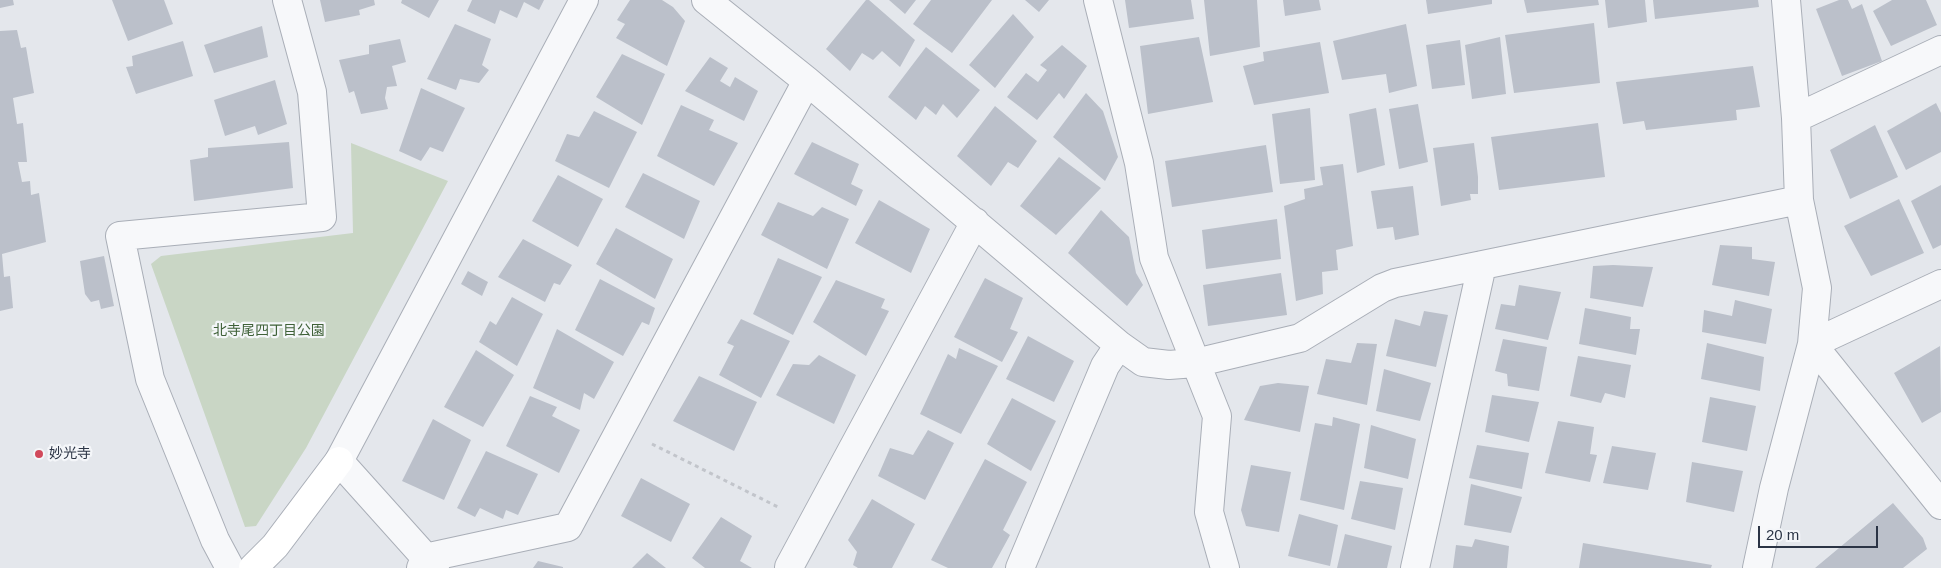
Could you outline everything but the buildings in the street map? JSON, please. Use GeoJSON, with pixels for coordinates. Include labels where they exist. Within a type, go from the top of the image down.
{"type":"FeatureCollection","features":[{"type":"Feature","properties":{"kind":"street"},"geometry":{"type":"LineString","coordinates":[[230,568],[215,540],[150,379],[120,236],[322,217],[312,92],[287,0]]}},
{"type":"Feature","properties":{"kind":"street"},"geometry":{"type":"LineString","coordinates":[[253,568],[275,546],[339,461],[584,0]]}},
{"type":"Feature","properties":{"kind":"street"},"geometry":{"type":"LineString","coordinates":[[706,0],[807,81],[1119,345],[1143,362],[1169,365],[1196,363],[1300,338],[1382,288],[1395,283],[1799,200]]}},
{"type":"Feature","properties":{"kind":"street"},"geometry":{"type":"LineString","coordinates":[[1098,0],[1139,164],[1154,258],[1217,416],[1209,512],[1225,568]]}},
{"type":"Feature","properties":{"kind":"street"},"geometry":{"type":"LineString","coordinates":[[1757,568],[1774,488],[1812,344],[1817,288],[1799,200],[1796,118],[1786,0]]}},
{"type":"Feature","properties":{"kind":"street"},"geometry":{"type":"LineString","coordinates":[[1796,118],[1941,50]]}},
{"type":"Feature","properties":{"kind":"street"},"geometry":{"type":"LineString","coordinates":[[339,461],[427,565],[568,527],[807,81]]}},
{"type":"Feature","properties":{"kind":"street"},"geometry":{"type":"LineString","coordinates":[[789,567],[975,222]]}},
{"type":"Feature","properties":{"kind":"street"},"geometry":{"type":"LineString","coordinates":[[1415,568],[1482,265]]}},
{"type":"Feature","properties":{"kind":"street"},"geometry":{"type":"LineString","coordinates":[[1812,344],[1941,284]]}},
{"type":"Feature","properties":{"kind":"street"},"geometry":{"type":"LineString","coordinates":[[1812,344],[1941,505]]}},
{"type":"Feature","properties":{"kind":"street"},"geometry":{"type":"LineString","coordinates":[[1020,568],[1105,366],[1119,345]]}},
{"type":"Feature","properties":{"kind":"path"},"geometry":{"type":"LineString","coordinates":[[620,429],[812,524]]}},
{"type":"Feature","properties":{"kind":"green space","name":"北寺尾四丁目公園"},"geometry":{"type":"Polygon","coordinates":[[[351,143],[448,181],[306,448],[256,526],[245,527],[151,264],[161,256],[353,233],[351,143]]]}},
{"type":"Feature","properties":{"kind":"place","name":"妙光寺"},"geometry":{"type":"Point","coordinates":[39,454]}}]}
